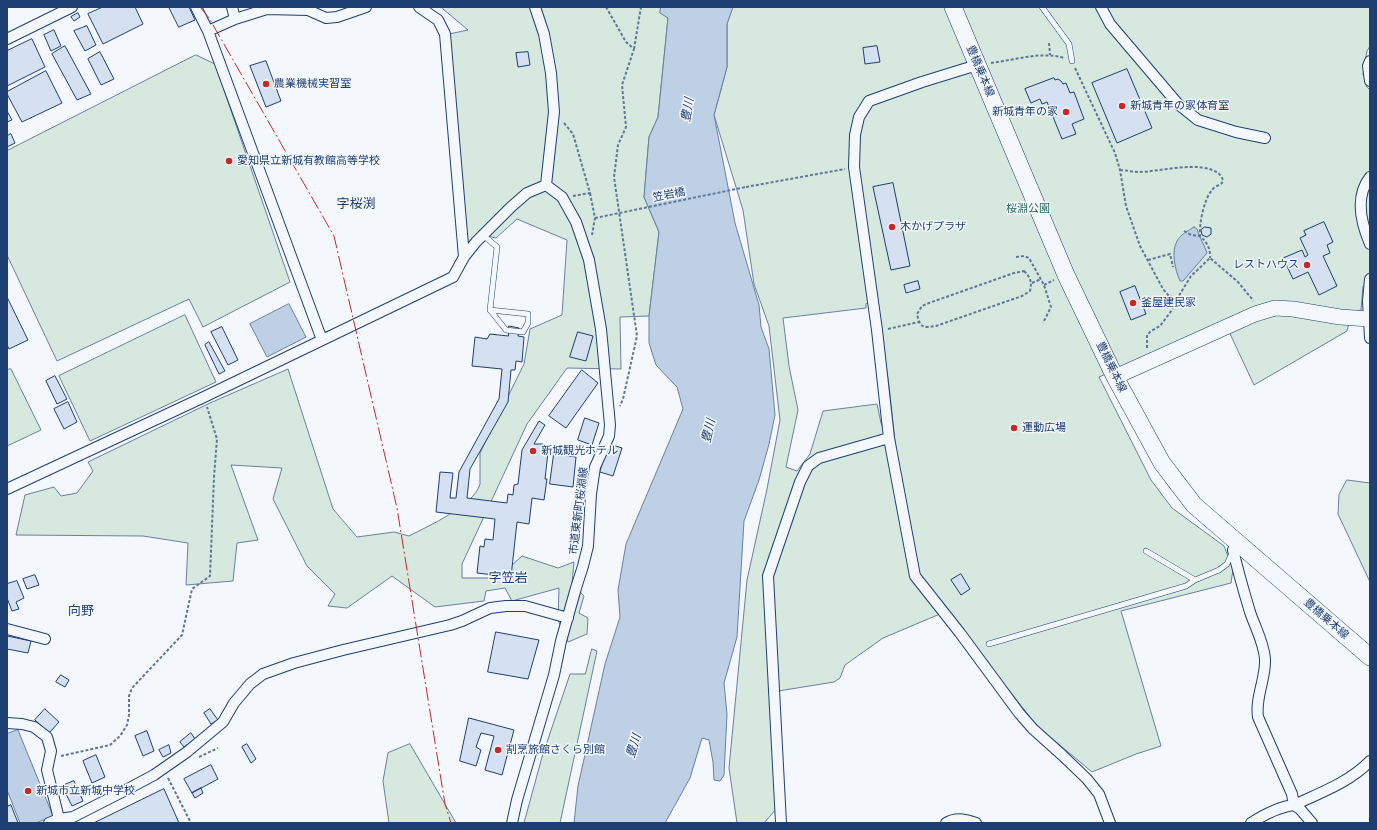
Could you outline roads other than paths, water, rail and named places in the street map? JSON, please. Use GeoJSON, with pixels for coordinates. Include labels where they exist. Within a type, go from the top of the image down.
{"type":"FeatureCollection","features":[{"type":"Feature","properties":{"kind":"main road","name":"豊橋乗本線"},"geometry":{"type":"LineString","coordinates":[[954,7],[1066,275],[1115,377],[1166,469],[1194,505],[1235,546],[1370,657]]}},
{"type":"Feature","properties":{"kind":"street"},"geometry":{"type":"LineString","coordinates":[[7,39],[72,7]]}},
{"type":"Feature","properties":{"kind":"street"},"geometry":{"type":"LineString","coordinates":[[196,7],[208,31],[322,340]]}},
{"type":"Feature","properties":{"kind":"street"},"geometry":{"type":"LineString","coordinates":[[232,7],[235,19]]}},
{"type":"Feature","properties":{"kind":"street"},"geometry":{"type":"LineString","coordinates":[[208,31],[235,19],[267,9],[308,10],[326,18],[337,12],[366,7]]}},
{"type":"Feature","properties":{"kind":"street"},"geometry":{"type":"LineString","coordinates":[[419,7],[438,20],[445,34],[464,257]]}},
{"type":"Feature","properties":{"kind":"street"},"geometry":{"type":"LineString","coordinates":[[7,489],[453,277],[464,257],[483,235],[527,193],[546,185],[554,112],[551,73],[544,34],[535,7]]}},
{"type":"Feature","properties":{"kind":"street"},"geometry":{"type":"LineString","coordinates":[[1101,7],[1110,24],[1178,104],[1198,120],[1236,132],[1264,138]]}},
{"type":"Feature","properties":{"kind":"street"},"geometry":{"type":"LineString","coordinates":[[1370,61],[1368,66],[1370,82]]}},
{"type":"Feature","properties":{"kind":"street"},"geometry":{"type":"LineString","coordinates":[[977,64],[869,101],[859,117],[855,135],[854,168],[877,330],[889,438],[915,576],[1033,730],[1087,779],[1099,794],[1110,823]]}},
{"type":"Feature","properties":{"kind":"street"},"geometry":{"type":"LineString","coordinates":[[1370,177],[1365,183],[1360,198],[1362,218],[1370,244]]}},
{"type":"Feature","properties":{"kind":"street","name":"市道東新町桜淵線"},"geometry":{"type":"LineString","coordinates":[[512,823],[517,800],[554,675],[561,640],[588,546],[591,494],[595,467],[609,436],[610,425],[602,329],[589,260],[576,222],[562,197],[546,185]]}},
{"type":"Feature","properties":{"kind":"street"},"geometry":{"type":"LineString","coordinates":[[1370,279],[1368,301],[1370,338]]}},
{"type":"Feature","properties":{"kind":"street"},"geometry":{"type":"LineString","coordinates":[[1115,377],[1255,314],[1275,308],[1293,309],[1340,317],[1369,319]]}},
{"type":"Feature","properties":{"kind":"street"},"geometry":{"type":"LineString","coordinates":[[781,823],[768,576],[800,482],[808,466],[818,458],[889,438]]}},
{"type":"Feature","properties":{"kind":"street"},"geometry":{"type":"LineString","coordinates":[[1235,546],[1250,613],[1265,659],[1257,707],[1258,717],[1292,794],[1294,805],[1300,809],[1312,823]]}},
{"type":"Feature","properties":{"kind":"street"},"geometry":{"type":"LineString","coordinates":[[49,823],[59,819],[73,817],[124,791],[154,774],[187,752],[223,722],[234,703],[250,684],[263,674],[294,663],[343,650],[450,625],[490,608],[525,606],[568,618]]}},
{"type":"Feature","properties":{"kind":"street"},"geometry":{"type":"LineString","coordinates":[[7,629],[45,639]]}},
{"type":"Feature","properties":{"kind":"street"},"geometry":{"type":"LineString","coordinates":[[7,723],[22,724],[34,727],[47,737],[52,751],[47,770],[59,819]]}},
{"type":"Feature","properties":{"kind":"street"},"geometry":{"type":"LineString","coordinates":[[1251,823],[1265,814],[1283,806],[1294,805],[1346,780],[1370,761]]}},
{"type":"Feature","properties":{"kind":"street"},"geometry":{"type":"LineString","coordinates":[[946,823],[952,820],[964,819],[976,823]]}},
{"type":"Feature","properties":{"kind":"lane"},"geometry":{"type":"LineString","coordinates":[[1042,7],[1069,44],[1072,61]]}},
{"type":"Feature","properties":{"kind":"lane"},"geometry":{"type":"LineString","coordinates":[[483,235],[497,247],[490,310],[506,330],[524,332],[528,323],[528,314],[490,310]]}},
{"type":"Feature","properties":{"kind":"lane"},"geometry":{"type":"LineString","coordinates":[[989,644],[1157,596],[1186,586],[1195,580],[1219,570],[1226,564],[1235,546]]}},
{"type":"Feature","properties":{"kind":"lane"},"geometry":{"type":"LineString","coordinates":[[1146,551],[1195,580]]}},
{"type":"Feature","properties":{"kind":"water","name":"豊川"},"geometry":{"type":"Polygon","coordinates":[[[661,7],[733,7],[727,24],[727,67],[714,115],[735,223],[759,305],[761,327],[769,349],[775,415],[759,480],[744,521],[737,637],[724,683],[727,714],[724,775],[720,781],[714,780],[713,762],[709,740],[702,738],[690,778],[665,823],[574,823],[578,786],[605,664],[620,617],[618,590],[626,544],[683,409],[677,387],[656,365],[649,343],[649,316],[659,232],[644,197],[649,137],[658,117],[668,18],[660,13],[661,7]]]}},
{"type":"Feature","properties":{"kind":"water"},"geometry":{"type":"Polygon","coordinates":[[[1194,227],[1197,229],[1207,253],[1183,281],[1180,281],[1174,261],[1175,245],[1180,236],[1194,227]]]}},
{"type":"Feature","properties":{"kind":"water"},"geometry":{"type":"Polygon","coordinates":[[[289,304],[306,337],[267,357],[250,324],[289,304]]]}},
{"type":"Feature","properties":{"kind":"water","name":"新城市立新城中学校"},"geometry":{"type":"Polygon","coordinates":[[[18,730],[53,816],[36,823],[20,823],[7,790],[7,734],[18,730]]]}},
{"type":"Feature","properties":{"kind":"place","name":"農業機械実習室"},"geometry":{"type":"Point","coordinates":[266,84]}},
{"type":"Feature","properties":{"kind":"place","name":"新城青年の家体育室"},"geometry":{"type":"Point","coordinates":[1122,106]}},
{"type":"Feature","properties":{"kind":"place","name":"新城青年の家"},"geometry":{"type":"Point","coordinates":[1066,112]}},
{"type":"Feature","properties":{"kind":"place","name":"愛知県立新城有教館高等学校"},"geometry":{"type":"Point","coordinates":[229,161]}},
{"type":"Feature","properties":{"kind":"place","name":"木かげプラザ"},"geometry":{"type":"Point","coordinates":[892,227]}},
{"type":"Feature","properties":{"kind":"place","name":"レストハウス"},"geometry":{"type":"Point","coordinates":[1307,265]}},
{"type":"Feature","properties":{"kind":"place","name":"釜屋建民家"},"geometry":{"type":"Point","coordinates":[1133,303]}},
{"type":"Feature","properties":{"kind":"place","name":"運動広場"},"geometry":{"type":"Point","coordinates":[1014,428]}},
{"type":"Feature","properties":{"kind":"place","name":"新城観光ホテル"},"geometry":{"type":"Point","coordinates":[533,451]}},
{"type":"Feature","properties":{"kind":"place","name":"割烹旅館さくら別館"},"geometry":{"type":"Point","coordinates":[498,750]}},
{"type":"Feature","properties":{"kind":"place","name":"新城市立新城中学校"},"geometry":{"type":"Point","coordinates":[28,791]}},
{"type":"Feature","properties":{"kind":"district","name":"字桜渕"},"geometry":{"type":"Point","coordinates":[356,204]}},
{"type":"Feature","properties":{"kind":"district","name":"字笠岩"},"geometry":{"type":"Point","coordinates":[508,578]}},
{"type":"Feature","properties":{"kind":"district","name":"向野"},"geometry":{"type":"Point","coordinates":[81,611]}},
{"type":"Feature","properties":{"kind":"park label","name":"桜淵公園"},"geometry":{"type":"Point","coordinates":[1028,209]}}]}
